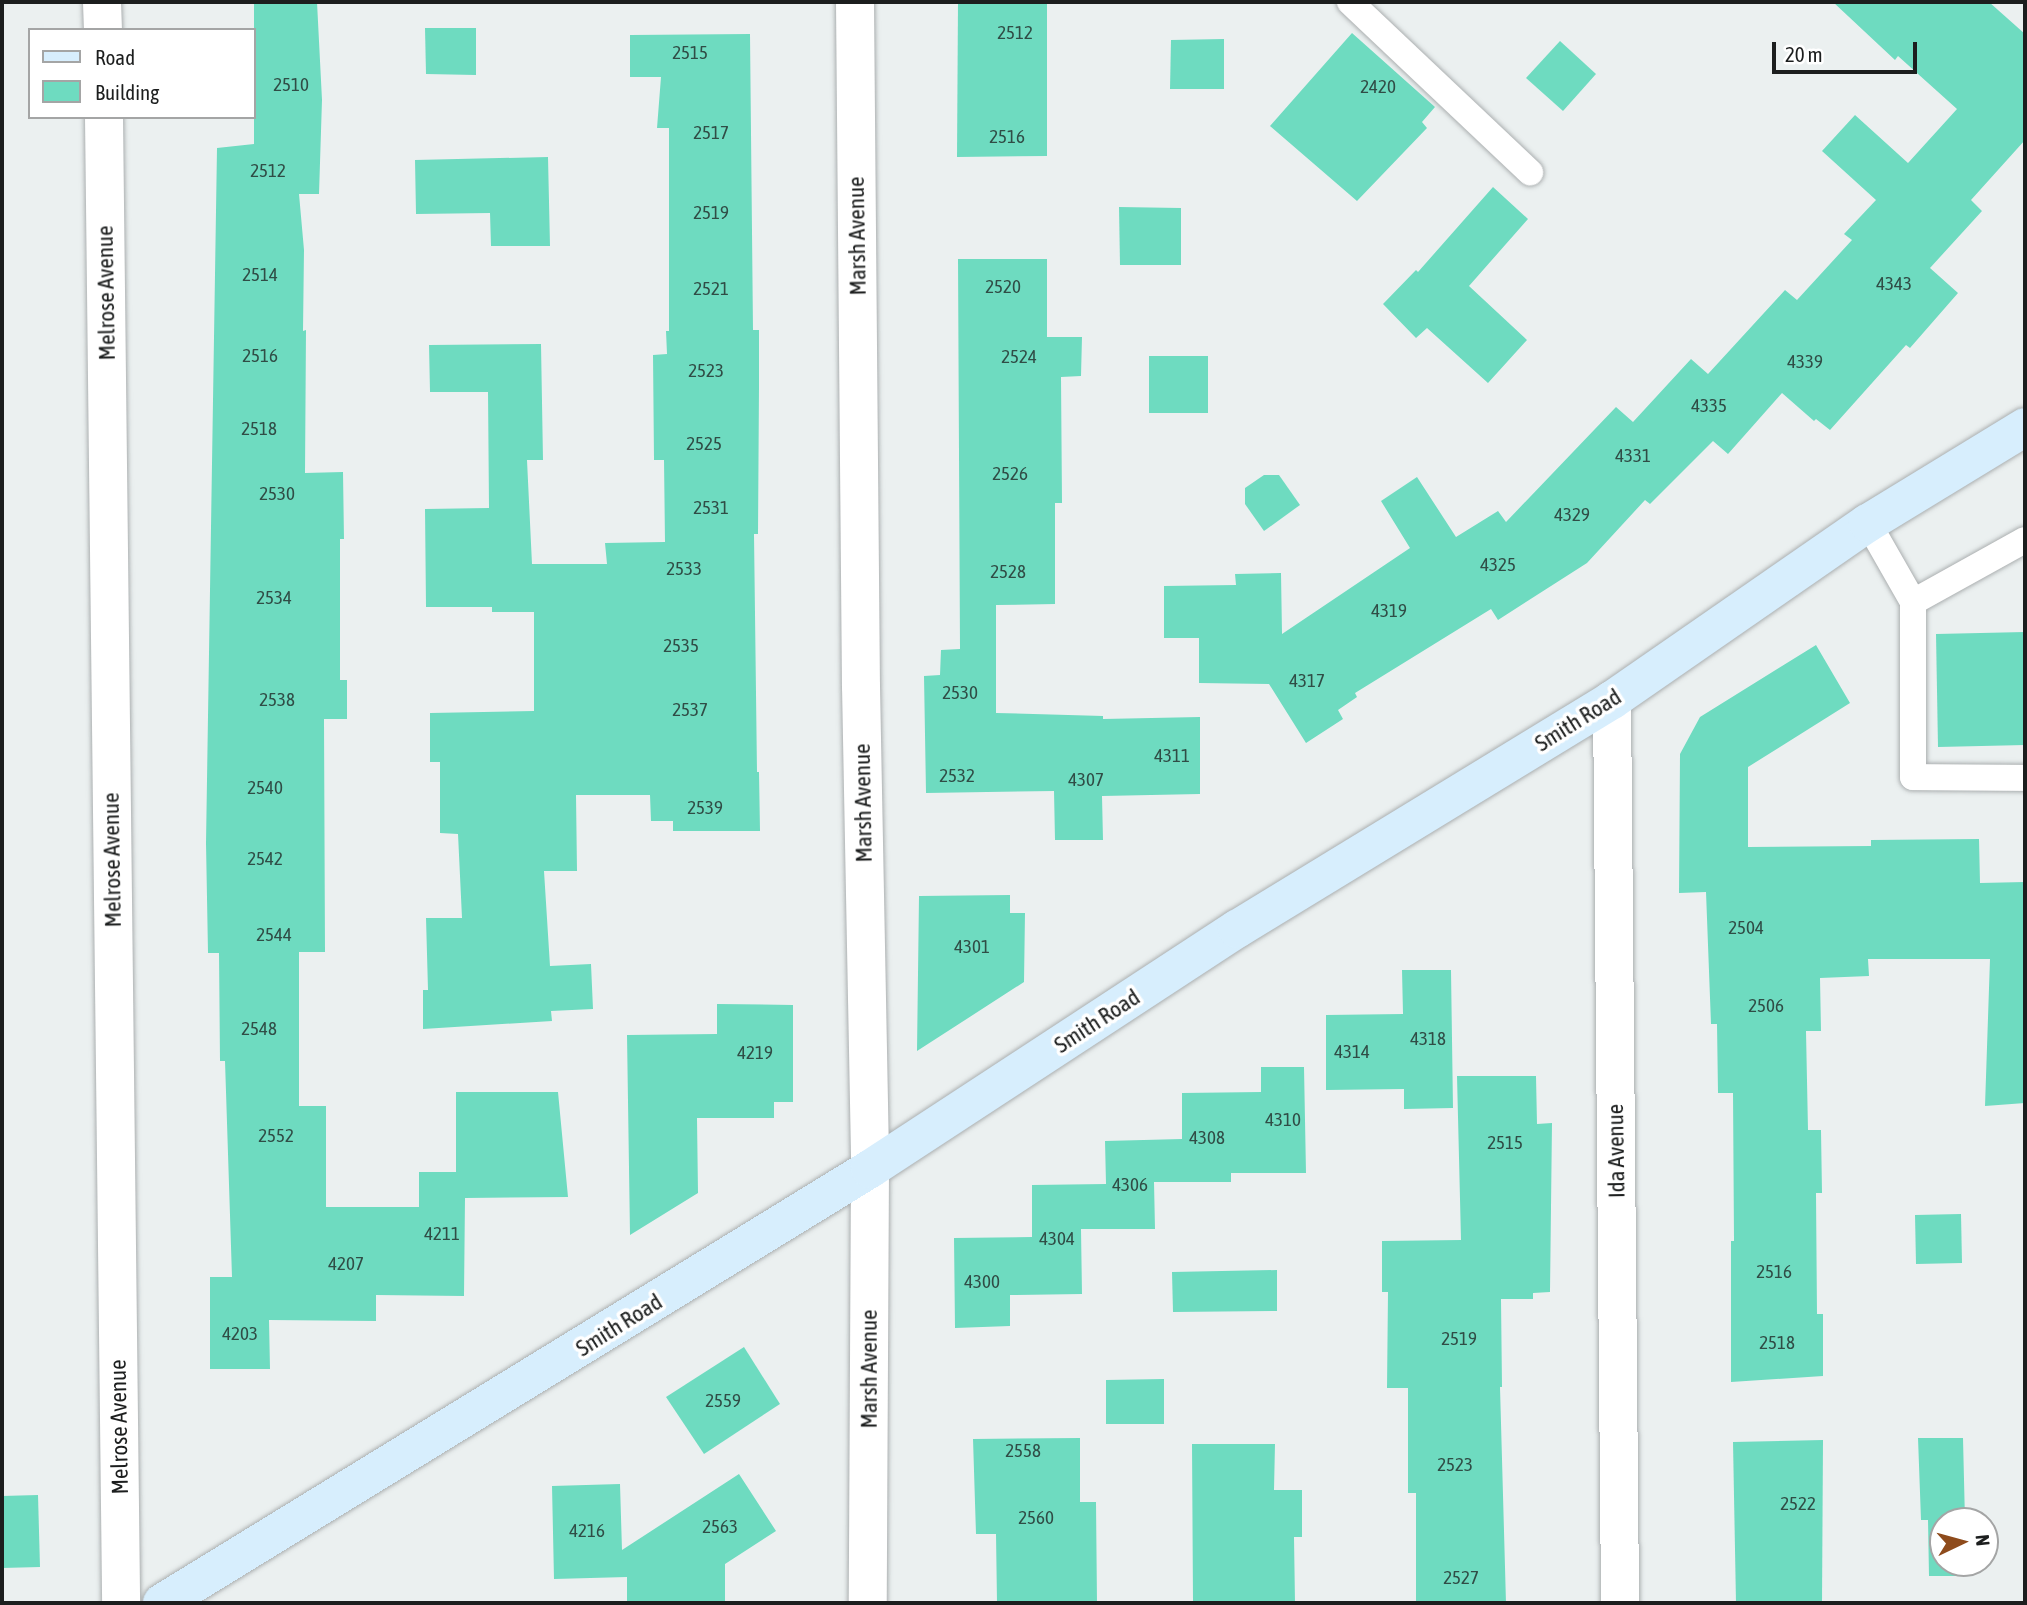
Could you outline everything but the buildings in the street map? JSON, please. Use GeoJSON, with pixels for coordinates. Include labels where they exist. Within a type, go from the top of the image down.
{"type":"FeatureCollection","features":[{"type":"Feature","properties":{"kind":"main road","name":"Smith Road"},"geometry":{"type":"LineString","coordinates":[[162,1603],[870,1169],[1237,929],[1612,700],[1868,523],[2025,427]]}},
{"type":"Feature","properties":{"kind":"street"},"geometry":{"type":"LineString","coordinates":[[102,2],[103,28]]}},
{"type":"Feature","properties":{"kind":"street","name":"Marsh Avenue"},"geometry":{"type":"LineString","coordinates":[[855,2],[860,672],[870,1169],[868,1603]]}},
{"type":"Feature","properties":{"kind":"street","name":"Melrose Avenue"},"geometry":{"type":"LineString","coordinates":[[104,119],[121,1603]]}},
{"type":"Feature","properties":{"kind":"street","name":"Ida Avenue"},"geometry":{"type":"LineString","coordinates":[[1612,700],[1620,1603]]}},
{"type":"Feature","properties":{"kind":"lane"},"geometry":{"type":"LineString","coordinates":[[1350,2],[1530,172]]}},
{"type":"Feature","properties":{"kind":"lane"},"geometry":{"type":"LineString","coordinates":[[1868,523],[1913,602],[1913,777],[2025,778]]}},
{"type":"Feature","properties":{"kind":"lane"},"geometry":{"type":"LineString","coordinates":[[1913,602],[2025,540]]}}]}
